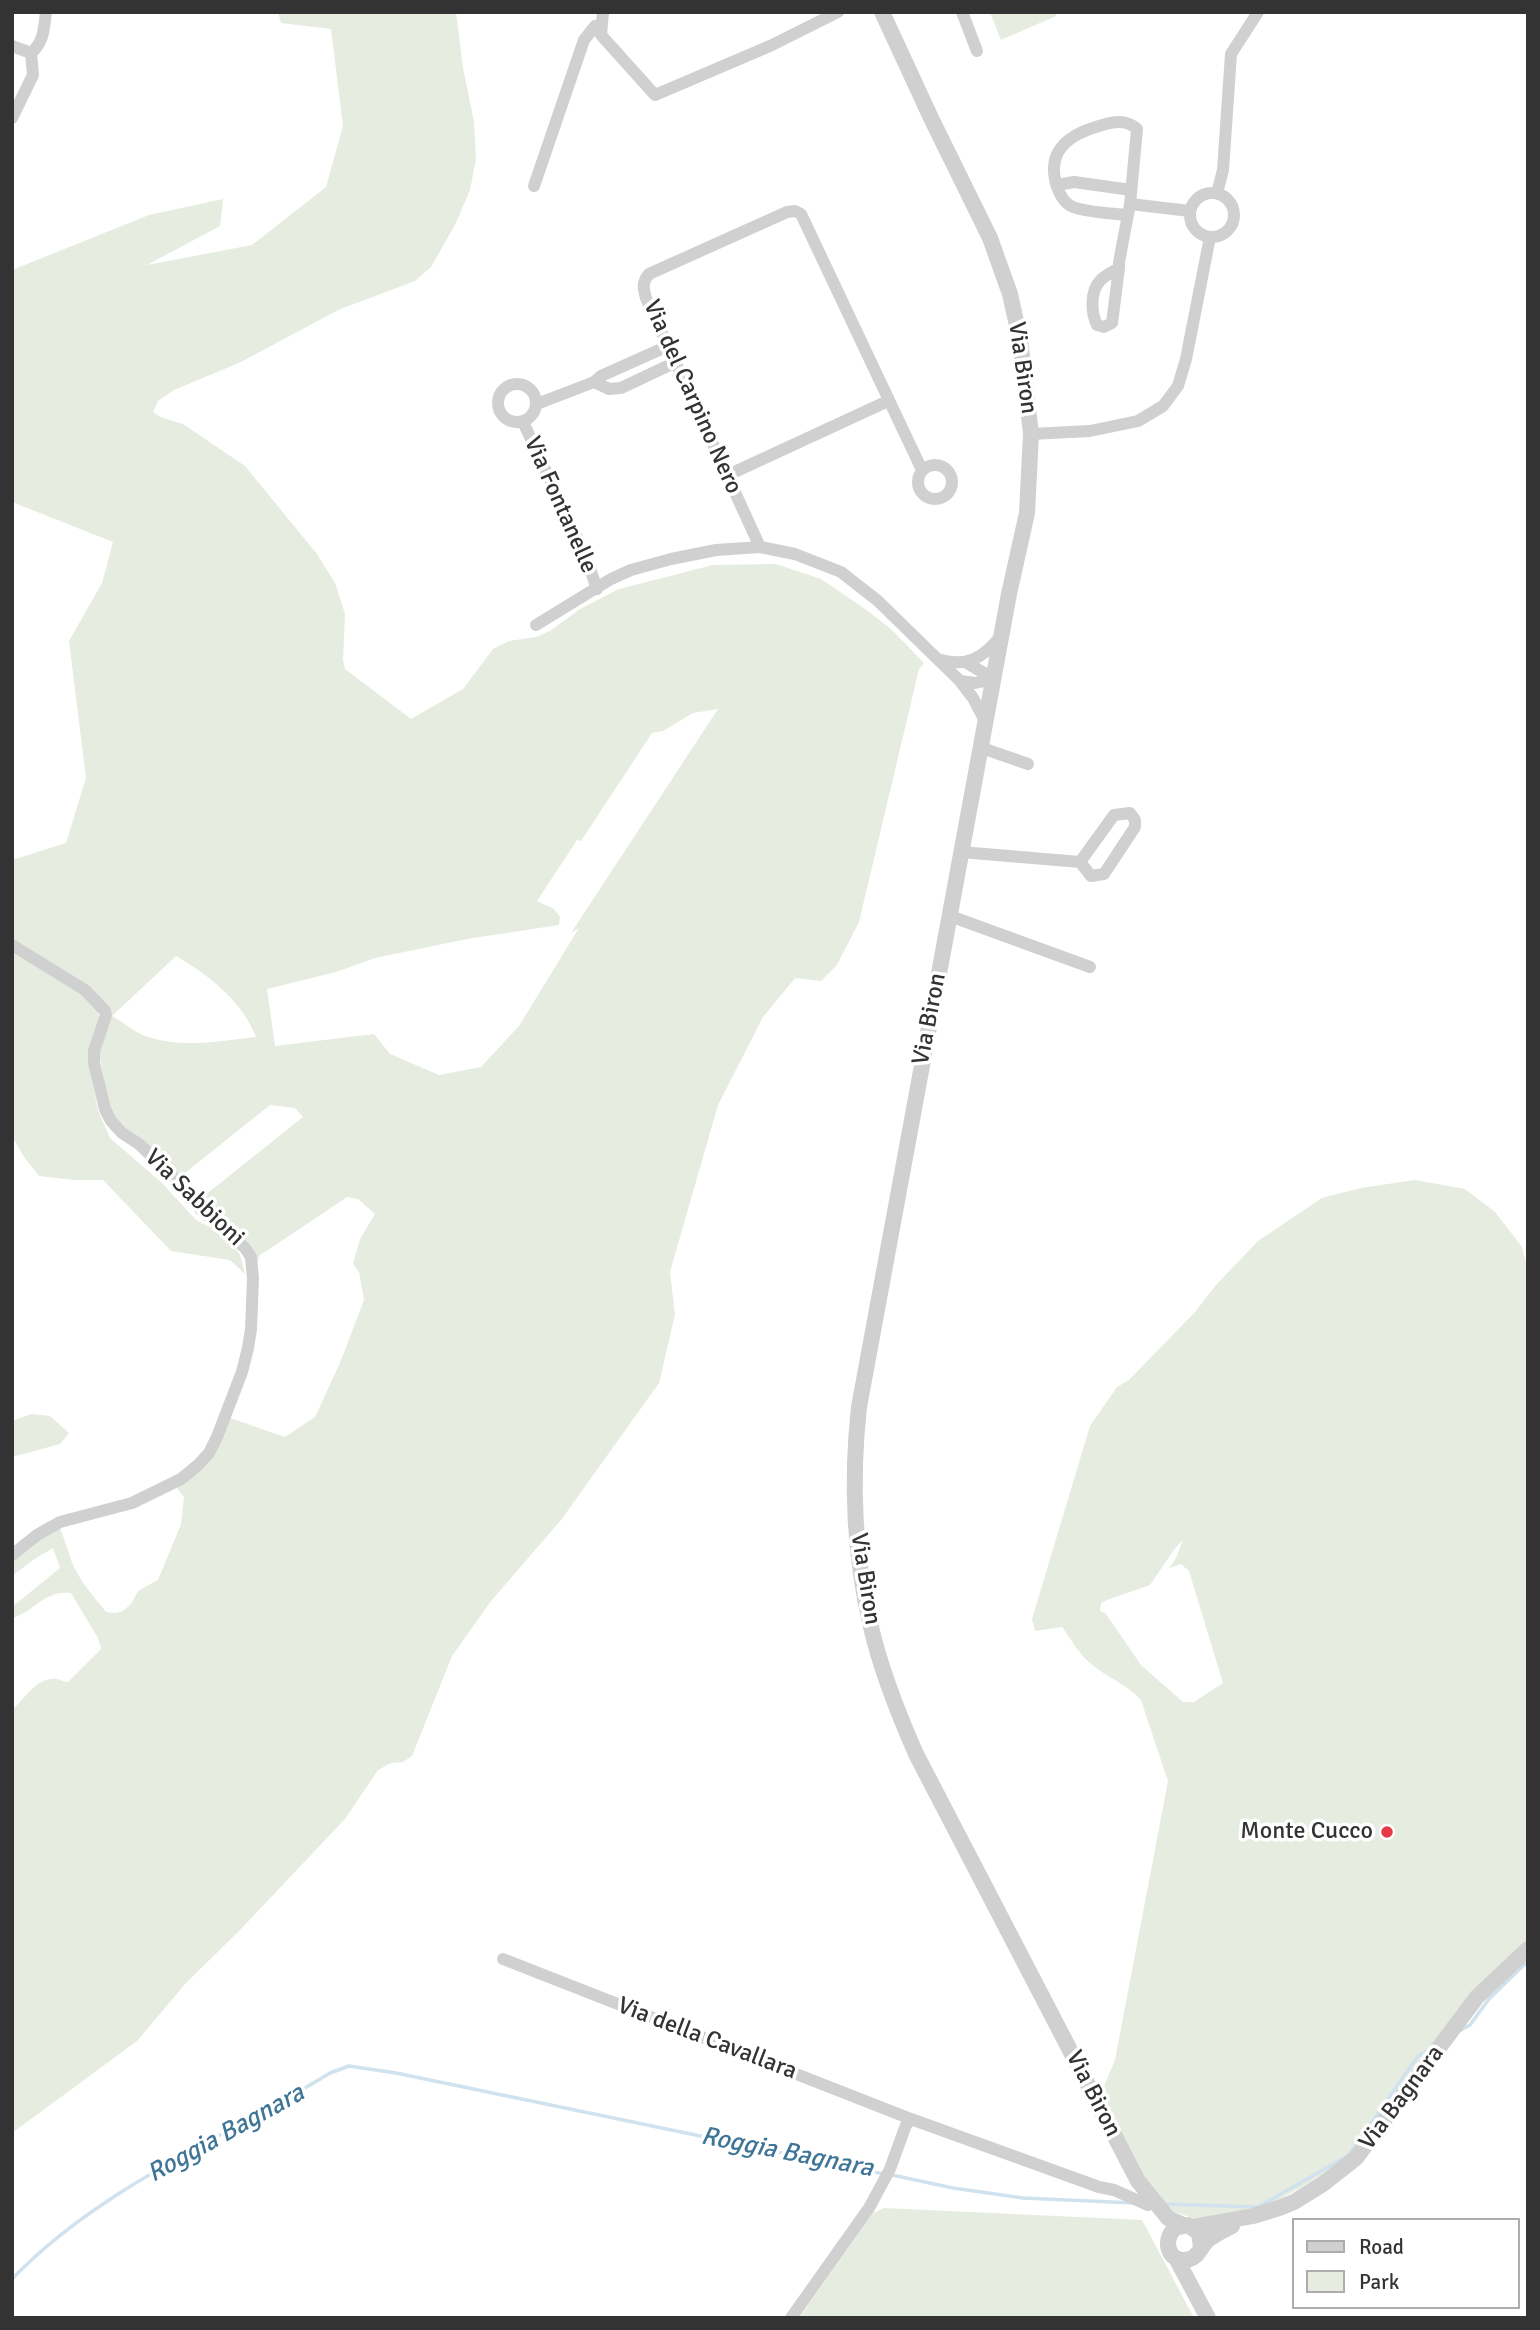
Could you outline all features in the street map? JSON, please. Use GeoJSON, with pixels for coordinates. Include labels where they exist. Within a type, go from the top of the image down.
{"type":"FeatureCollection","features":[{"type":"Feature","properties":{"kind":"street"},"geometry":{"type":"LineString","coordinates":[[12,118],[33,75],[32,53],[43,36],[46,12]]}},
{"type":"Feature","properties":{"kind":"street"},"geometry":{"type":"LineString","coordinates":[[603,12],[601,35],[655,95],[770,46],[838,12]]}},
{"type":"Feature","properties":{"kind":"street","name":"Via Biron"},"geometry":{"type":"LineString","coordinates":[[882,12],[990,238],[1010,293],[1020,339],[1031,434],[1027,513],[985,721],[859,1407],[855,1441],[856,1531],[871,1627],[895,1706],[916,1754],[1140,2184],[1148,2205],[1168,2237]]}},
{"type":"Feature","properties":{"kind":"street"},"geometry":{"type":"LineString","coordinates":[[962,12],[977,51]]}},
{"type":"Feature","properties":{"kind":"street"},"geometry":{"type":"LineString","coordinates":[[1217,193],[1223,170],[1231,54],[1258,12]]}},
{"type":"Feature","properties":{"kind":"street"},"geometry":{"type":"LineString","coordinates":[[534,186],[584,40],[595,26],[600,26]]}},
{"type":"Feature","properties":{"kind":"street"},"geometry":{"type":"LineString","coordinates":[[12,46],[32,53]]}},
{"type":"Feature","properties":{"kind":"street"},"geometry":{"type":"LineString","coordinates":[[1119,268],[1129,209],[1137,129],[1131,123],[1112,122],[1082,131],[1066,141],[1054,163],[1061,196],[1071,207],[1129,209],[1190,211]]}},
{"type":"Feature","properties":{"kind":"street"},"geometry":{"type":"LineString","coordinates":[[1057,185],[1074,182],[1131,190]]}},
{"type":"Feature","properties":{"kind":"street"},"geometry":{"type":"LineString","coordinates":[[1217,193],[1229,201],[1234,215],[1224,233],[1210,237],[1194,228],[1190,211],[1199,196],[1217,193]]}},
{"type":"Feature","properties":{"kind":"street","name":"Via del Carpino Nero"},"geometry":{"type":"LineString","coordinates":[[760,547],[646,298],[643,286],[649,274],[787,212],[795,211],[801,214],[922,470]]}},
{"type":"Feature","properties":{"kind":"street"},"geometry":{"type":"LineString","coordinates":[[1031,434],[1090,431],[1138,421],[1163,406],[1178,386],[1186,359],[1210,237]]}},
{"type":"Feature","properties":{"kind":"street","name":"Via Fontanelle"},"geometry":{"type":"LineString","coordinates":[[537,404],[594,382],[601,376],[668,346]]}},
{"type":"Feature","properties":{"kind":"street","name":"Via Fontanelle"},"geometry":{"type":"LineString","coordinates":[[594,382],[609,389],[621,387],[676,362]]}},
{"type":"Feature","properties":{"kind":"street"},"geometry":{"type":"LineString","coordinates":[[516,383],[528,387],[536,397],[537,404],[533,415],[523,422],[510,421],[500,412],[498,400],[504,388],[516,383]]}},
{"type":"Feature","properties":{"kind":"street"},"geometry":{"type":"LineString","coordinates":[[728,475],[888,401]]}},
{"type":"Feature","properties":{"kind":"street","name":"Via Fontanelle"},"geometry":{"type":"LineString","coordinates":[[523,422],[586,554],[597,589]]}},
{"type":"Feature","properties":{"kind":"street"},"geometry":{"type":"LineString","coordinates":[[536,625],[611,579],[671,558],[716,550],[760,547],[795,554],[841,572],[878,601],[960,681],[985,721]]}},
{"type":"Feature","properties":{"kind":"street"},"geometry":{"type":"LineString","coordinates":[[967,663],[990,650],[1003,634]]}},
{"type":"Feature","properties":{"kind":"street"},"geometry":{"type":"LineString","coordinates":[[940,660],[967,663],[994,679]]}},
{"type":"Feature","properties":{"kind":"street"},"geometry":{"type":"LineString","coordinates":[[960,681],[975,684],[994,679]]}},
{"type":"Feature","properties":{"kind":"street"},"geometry":{"type":"LineString","coordinates":[[982,748],[1028,765]]}},
{"type":"Feature","properties":{"kind":"street"},"geometry":{"type":"LineString","coordinates":[[961,852],[1080,862],[1091,876],[1104,874],[1135,827],[1135,820],[1130,813],[1114,815],[1080,862]]}},
{"type":"Feature","properties":{"kind":"street"},"geometry":{"type":"LineString","coordinates":[[950,916],[1090,967]]}},
{"type":"Feature","properties":{"kind":"street","name":"Via Sabbioni"},"geometry":{"type":"LineString","coordinates":[[12,945],[85,990],[105,1011],[94,1051],[94,1063],[105,1110],[111,1121],[172,1174],[201,1210],[245,1248],[251,1257],[253,1278],[251,1329],[242,1372],[209,1453],[181,1479],[132,1503],[60,1522],[37,1535],[12,1555]]}},
{"type":"Feature","properties":{"kind":"street","name":"Via Bagnara"},"geometry":{"type":"LineString","coordinates":[[1199,2251],[1209,2239],[1253,2216],[1294,2202],[1323,2184],[1356,2158],[1477,1997],[1528,1949]]}},
{"type":"Feature","properties":{"kind":"street","name":"Via della Cavallara"},"geometry":{"type":"LineString","coordinates":[[503,1959],[911,2119],[1099,2187],[1114,2190],[1148,2205]]}},
{"type":"Feature","properties":{"kind":"street"},"geometry":{"type":"LineString","coordinates":[[790,2318],[869,2208],[890,2169],[906,2125],[911,2119]]}},
{"type":"Feature","properties":{"kind":"street"},"geometry":{"type":"LineString","coordinates":[[1114,2190],[1140,2184]]}},
{"type":"Feature","properties":{"kind":"street","name":"Via Biron"},"geometry":{"type":"LineString","coordinates":[[1140,2184],[1168,2218],[1187,2226]]}},
{"type":"Feature","properties":{"kind":"street","name":"Via Bagnara"},"geometry":{"type":"LineString","coordinates":[[1187,2226],[1253,2216]]}},
{"type":"Feature","properties":{"kind":"street"},"geometry":{"type":"LineString","coordinates":[[1198,2298],[1199,2233],[1187,2226],[1175,2228],[1168,2237],[1168,2248],[1208,2318]]}},
{"type":"Feature","properties":{"kind":"street"},"geometry":{"type":"LineString","coordinates":[[1176,2258],[1188,2260],[1199,2251]]}},
{"type":"Feature","properties":{"kind":"green space"},"geometry":{"type":"Polygon","coordinates":[[[278,12],[456,12],[463,68],[474,122],[476,159],[470,190],[455,225],[431,267],[415,281],[338,310],[241,362],[174,390],[158,401],[153,412],[183,424],[245,466],[317,554],[335,583],[345,614],[345,669],[411,719],[463,689],[493,649],[509,641],[536,637],[550,631],[580,609],[619,589],[713,565],[776,564],[821,579],[892,630],[924,663],[919,669],[859,922],[837,965],[821,981],[795,978],[763,1017],[718,1105],[670,1272],[675,1315],[659,1383],[561,1520],[491,1601],[452,1656],[412,1756],[403,1762],[391,1763],[378,1770],[345,1819],[186,1983],[137,2041],[12,2133],[12,1710],[43,1681],[57,1679],[68,1682],[101,1649],[98,1638],[71,1593],[53,1595],[12,1618],[12,1607],[60,1568],[53,1548],[12,1576],[12,1558],[59,1527],[76,1571],[106,1612],[123,1611],[131,1604],[138,1591],[158,1580],[181,1524],[184,1497],[176,1487],[230,1418],[285,1437],[315,1417],[340,1363],[364,1300],[359,1272],[353,1264],[360,1239],[375,1214],[358,1199],[347,1197],[259,1256],[258,1261],[243,1238],[208,1211],[199,1200],[303,1117],[295,1108],[270,1105],[180,1177],[115,1119],[109,1106],[99,1053],[111,1017],[12,942],[12,860],[66,843],[86,778],[69,641],[102,583],[113,542],[12,502],[12,270],[149,215],[223,199],[220,226],[147,265],[252,245],[326,187],[343,126],[331,29],[281,23],[278,12]],[[718,709],[693,713],[663,731],[652,733],[581,841],[577,840],[537,901],[554,909],[560,917],[559,925],[467,939],[375,958],[336,972],[267,989],[275,1046],[374,1034],[390,1054],[439,1075],[481,1067],[519,1026],[579,928],[571,933],[718,709]],[[176,956],[112,1016],[141,1034],[159,1040],[201,1043],[256,1037],[242,1012],[223,990],[176,956]]]}},
{"type":"Feature","properties":{"kind":"green space"},"geometry":{"type":"Polygon","coordinates":[[[990,12],[1055,12],[1056,16],[1001,40],[990,12]]]}},
{"type":"Feature","properties":{"kind":"green space"},"geometry":{"type":"Polygon","coordinates":[[[12,951],[66,983],[96,1008],[99,1020],[91,1075],[98,1110],[110,1138],[162,1183],[196,1220],[224,1234],[240,1255],[245,1274],[230,1260],[171,1251],[103,1180],[39,1176],[24,1157],[12,1136],[12,951]]]}},
{"type":"Feature","properties":{"kind":"green space"},"geometry":{"type":"Polygon","coordinates":[[[1415,1180],[1465,1189],[1495,1212],[1522,1247],[1528,1270],[1528,1940],[1474,1992],[1353,2151],[1320,2178],[1268,2205],[1196,2219],[1172,2211],[1157,2196],[1101,2093],[1115,2060],[1168,1781],[1141,1700],[1086,1659],[1062,1627],[1035,1631],[1032,1619],[1090,1426],[1117,1387],[1129,1380],[1195,1312],[1216,1285],[1258,1241],[1322,1198],[1361,1188],[1415,1180]],[[1183,1540],[1150,1585],[1101,1603],[1100,1611],[1106,1614],[1141,1665],[1183,1702],[1194,1702],[1223,1683],[1189,1571],[1181,1564],[1169,1568],[1183,1540]]]}},
{"type":"Feature","properties":{"kind":"green space"},"geometry":{"type":"Polygon","coordinates":[[[31,1414],[50,1416],[69,1433],[60,1444],[12,1457],[12,1421],[31,1414]]]}},
{"type":"Feature","properties":{"kind":"green space"},"geometry":{"type":"Polygon","coordinates":[[[884,2208],[1142,2220],[1194,2318],[799,2318],[873,2213],[884,2208]]]}},
{"type":"Feature","properties":{"kind":"waterway","name":"Roggia Bagnara"},"geometry":{"type":"LineString","coordinates":[[1461,2030],[1470,2025],[1489,1999],[1528,1961]]}},
{"type":"Feature","properties":{"kind":"waterway","name":"Roggia Bagnara"},"geometry":{"type":"LineString","coordinates":[[1162,2204],[1258,2207],[1349,2155],[1418,2056],[1430,2049]]}},
{"type":"Feature","properties":{"kind":"waterway","name":"Roggia Bagnara"},"geometry":{"type":"LineString","coordinates":[[12,2279],[47,2246],[123,2191],[330,2073],[349,2066],[396,2073],[884,2174]]}},
{"type":"Feature","properties":{"kind":"waterway","name":"Roggia Bagnara"},"geometry":{"type":"LineString","coordinates":[[892,2175],[953,2188],[1023,2198],[1134,2203]]}},
{"type":"Feature","properties":{"kind":"place","name":"Monte Cucco"},"geometry":{"type":"Point","coordinates":[1387,1832]}}]}
